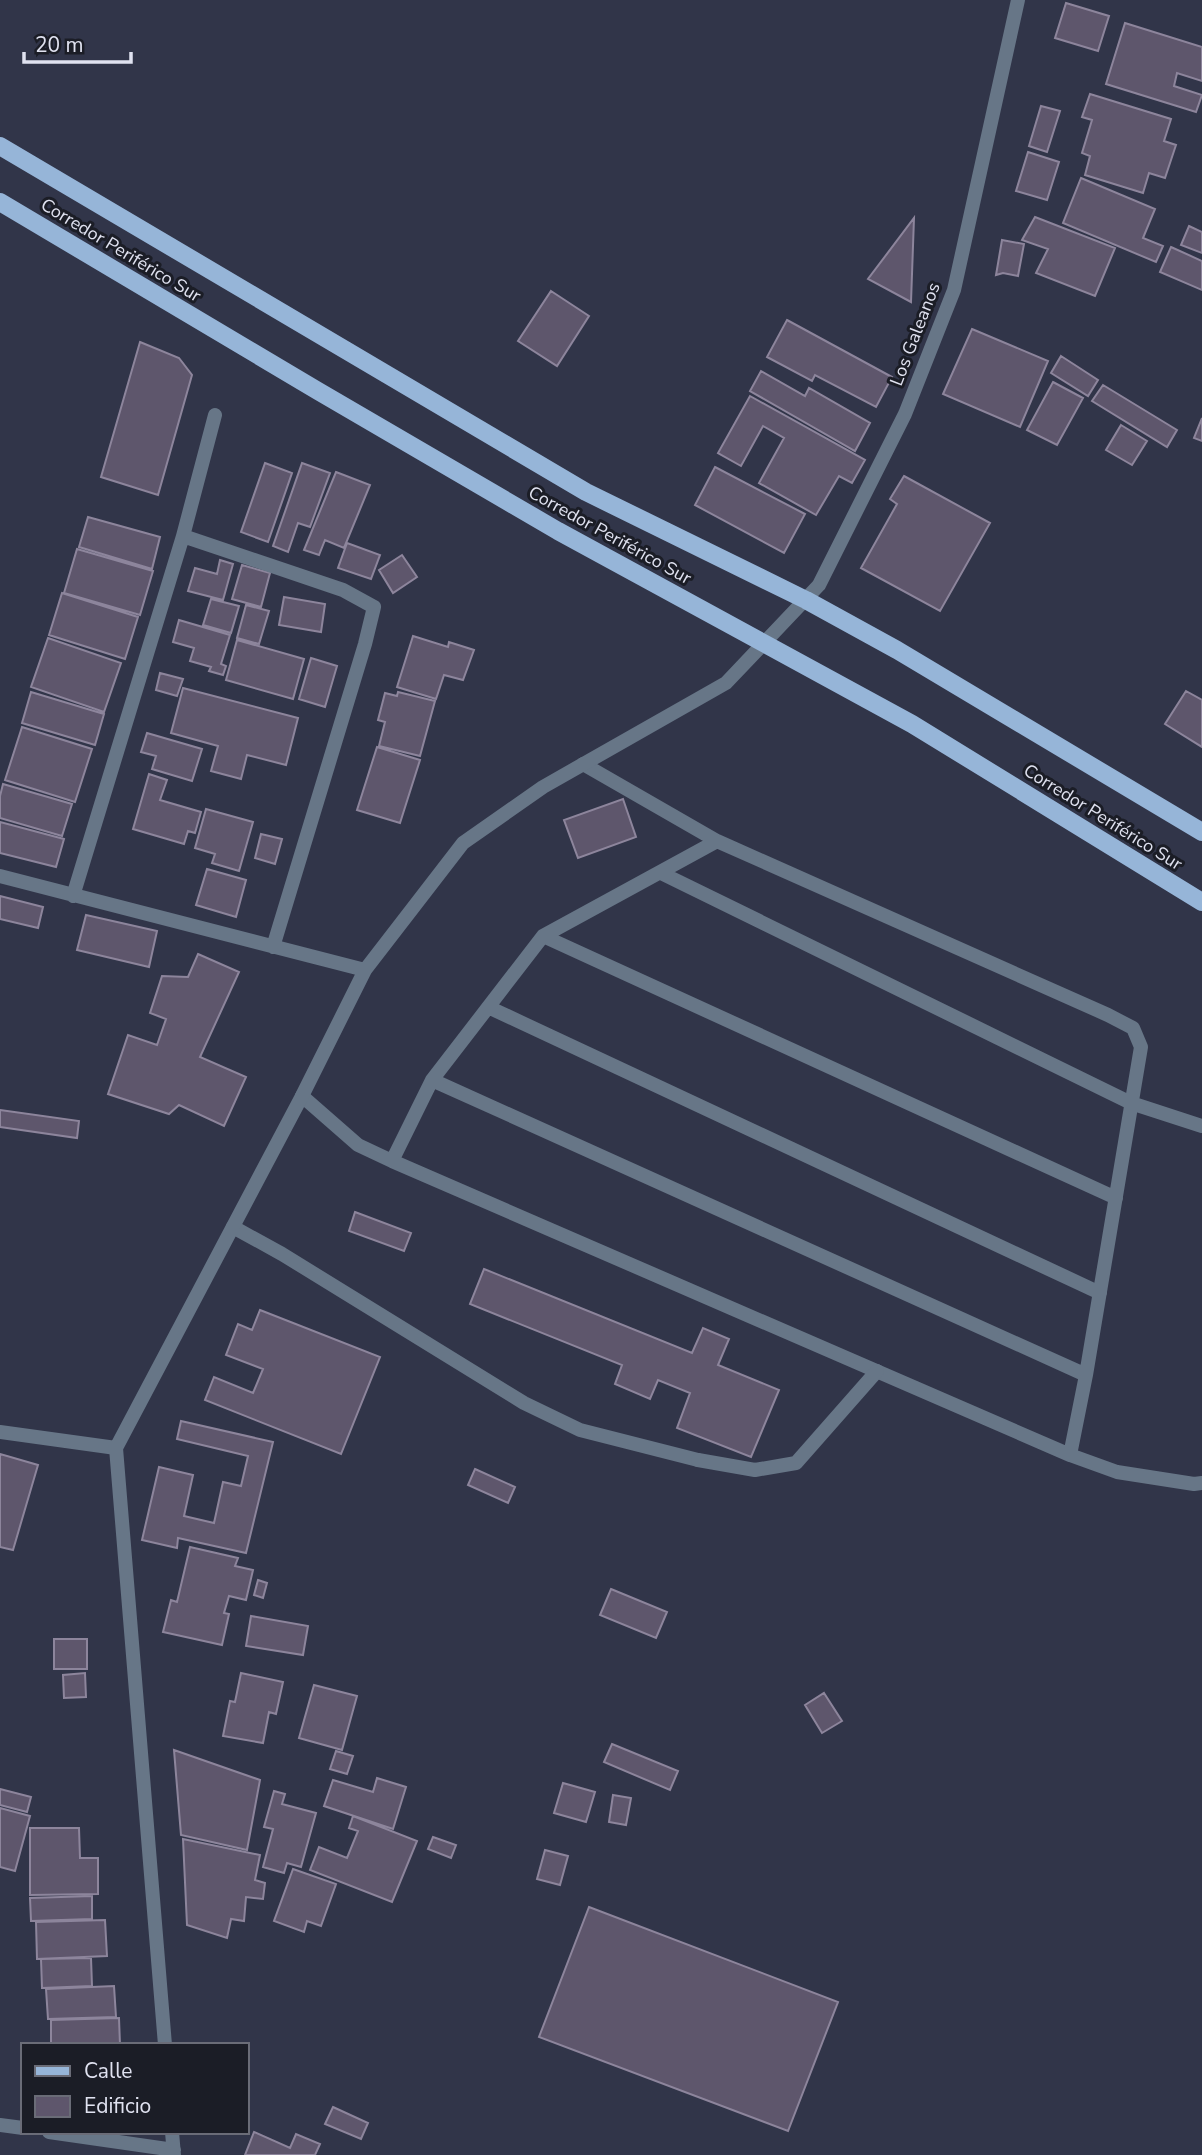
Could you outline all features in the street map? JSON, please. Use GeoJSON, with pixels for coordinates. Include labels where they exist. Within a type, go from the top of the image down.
{"type":"FeatureCollection","features":[{"type":"Feature","properties":{"kind":"main road","name":"Corredor Periférico Sur"},"geometry":{"type":"LineString","coordinates":[[0,146],[586,492],[806,600],[897,650],[1202,832]]}},
{"type":"Feature","properties":{"kind":"main road","name":"Corredor Periférico Sur"},"geometry":{"type":"LineString","coordinates":[[0,202],[558,531],[912,724],[1202,902]]}},
{"type":"Feature","properties":{"kind":"street","name":"Los Galeanos"},"geometry":{"type":"LineString","coordinates":[[116,1448],[302,1096],[365,970],[463,843],[543,787],[726,683],[820,586],[905,414],[954,290],[1014,2]]}},
{"type":"Feature","properties":{"kind":"street"},"geometry":{"type":"LineString","coordinates":[[73,896],[183,536],[215,415]]}},
{"type":"Feature","properties":{"kind":"street"},"geometry":{"type":"LineString","coordinates":[[183,536],[343,590],[374,607],[273,947]]}},
{"type":"Feature","properties":{"kind":"street"},"geometry":{"type":"LineString","coordinates":[[583,764],[717,841],[1133,1028],[1141,1047],[1070,1455]]}},
{"type":"Feature","properties":{"kind":"street"},"geometry":{"type":"LineString","coordinates":[[392,1161],[432,1080],[543,936],[717,841]]}},
{"type":"Feature","properties":{"kind":"street"},"geometry":{"type":"LineString","coordinates":[[660,873],[1131,1103],[1202,1126]]}},
{"type":"Feature","properties":{"kind":"street"},"geometry":{"type":"LineString","coordinates":[[0,876],[365,970]]}},
{"type":"Feature","properties":{"kind":"street"},"geometry":{"type":"LineString","coordinates":[[543,936],[1116,1198]]}},
{"type":"Feature","properties":{"kind":"street"},"geometry":{"type":"LineString","coordinates":[[488,1007],[1100,1293]]}},
{"type":"Feature","properties":{"kind":"street"},"geometry":{"type":"LineString","coordinates":[[432,1080],[1086,1375]]}},
{"type":"Feature","properties":{"kind":"street"},"geometry":{"type":"LineString","coordinates":[[302,1096],[358,1145],[392,1161],[1070,1455],[1117,1472],[1202,1483]]}},
{"type":"Feature","properties":{"kind":"street"},"geometry":{"type":"LineString","coordinates":[[233,1227],[536,1408],[580,1430],[698,1460],[755,1470],[796,1463],[877,1371]]}},
{"type":"Feature","properties":{"kind":"street"},"geometry":{"type":"LineString","coordinates":[[0,1432],[116,1448],[165,2043]]}},
{"type":"Feature","properties":{"kind":"street"},"geometry":{"type":"LineString","coordinates":[[0,2125],[21,2129]]}},
{"type":"Feature","properties":{"kind":"street"},"geometry":{"type":"LineString","coordinates":[[62,2134],[174,2152],[172,2134]]}},
{"type":"Feature","properties":{"kind":"building"},"geometry":{"type":"Polygon","coordinates":[[[1066,3],[1109,16],[1098,51],[1055,38],[1066,3]]]}},
{"type":"Feature","properties":{"kind":"building"},"geometry":{"type":"Polygon","coordinates":[[[1125,23],[1202,47],[1202,81],[1177,73],[1174,86],[1202,95],[1196,112],[1106,84],[1125,23]]]}},
{"type":"Feature","properties":{"kind":"building"},"geometry":{"type":"Polygon","coordinates":[[[1090,94],[1171,119],[1164,141],[1176,145],[1165,178],[1149,173],[1143,193],[1085,175],[1090,156],[1082,153],[1092,120],[1082,117],[1090,94]]]}},
{"type":"Feature","properties":{"kind":"building"},"geometry":{"type":"Polygon","coordinates":[[[1041,106],[1060,111],[1047,152],[1029,146],[1041,106]]]}},
{"type":"Feature","properties":{"kind":"building"},"geometry":{"type":"Polygon","coordinates":[[[1028,152],[1059,162],[1047,200],[1016,191],[1028,152]]]}},
{"type":"Feature","properties":{"kind":"building"},"geometry":{"type":"Polygon","coordinates":[[[1081,178],[1155,209],[1143,238],[1163,246],[1156,262],[1063,223],[1081,178]]]}},
{"type":"Feature","properties":{"kind":"building"},"geometry":{"type":"Polygon","coordinates":[[[1035,217],[1115,248],[1095,296],[1036,273],[1048,249],[1022,240],[1035,217]]]}},
{"type":"Feature","properties":{"kind":"building"},"geometry":{"type":"Polygon","coordinates":[[[914,218],[911,302],[868,279],[914,218]]]}},
{"type":"Feature","properties":{"kind":"building"},"geometry":{"type":"Polygon","coordinates":[[[1189,226],[1202,232],[1202,253],[1181,245],[1189,226]]]}},
{"type":"Feature","properties":{"kind":"building"},"geometry":{"type":"Polygon","coordinates":[[[1002,240],[1024,244],[1018,276],[1003,273],[996,275],[1002,240]]]}},
{"type":"Feature","properties":{"kind":"building"},"geometry":{"type":"Polygon","coordinates":[[[1171,247],[1202,261],[1202,290],[1160,272],[1171,247]]]}},
{"type":"Feature","properties":{"kind":"building"},"geometry":{"type":"Polygon","coordinates":[[[551,291],[589,316],[557,366],[518,341],[551,291]]]}},
{"type":"Feature","properties":{"kind":"building"},"geometry":{"type":"Polygon","coordinates":[[[787,320],[892,377],[876,407],[815,375],[812,381],[767,357],[787,320]]]}},
{"type":"Feature","properties":{"kind":"building"},"geometry":{"type":"Polygon","coordinates":[[[972,329],[1048,361],[1020,427],[943,394],[972,329]]]}},
{"type":"Feature","properties":{"kind":"building"},"geometry":{"type":"Polygon","coordinates":[[[140,342],[179,358],[192,375],[158,495],[101,477],[140,342]]]}},
{"type":"Feature","properties":{"kind":"building"},"geometry":{"type":"Polygon","coordinates":[[[1061,356],[1098,380],[1088,396],[1051,373],[1061,356]]]}},
{"type":"Feature","properties":{"kind":"building"},"geometry":{"type":"Polygon","coordinates":[[[761,371],[805,396],[809,388],[870,423],[855,451],[750,391],[761,371]]]}},
{"type":"Feature","properties":{"kind":"building"},"geometry":{"type":"Polygon","coordinates":[[[1053,382],[1083,398],[1057,445],[1027,430],[1053,382]]]}},
{"type":"Feature","properties":{"kind":"building"},"geometry":{"type":"Polygon","coordinates":[[[1103,385],[1177,430],[1167,447],[1092,401],[1103,385]]]}},
{"type":"Feature","properties":{"kind":"building"},"geometry":{"type":"Polygon","coordinates":[[[750,396],[865,460],[852,483],[839,476],[816,515],[759,483],[784,438],[763,426],[741,466],[718,453],[750,396]]]}},
{"type":"Feature","properties":{"kind":"building"},"geometry":{"type":"Polygon","coordinates":[[[1202,418],[1202,441],[1194,438],[1202,418]]]}},
{"type":"Feature","properties":{"kind":"building"},"geometry":{"type":"Polygon","coordinates":[[[1121,425],[1147,441],[1132,465],[1106,450],[1121,425]]]}},
{"type":"Feature","properties":{"kind":"building"},"geometry":{"type":"Polygon","coordinates":[[[265,463],[292,473],[268,542],[241,532],[265,463]]]}},
{"type":"Feature","properties":{"kind":"building"},"geometry":{"type":"Polygon","coordinates":[[[302,463],[330,473],[310,527],[298,523],[288,552],[273,546],[302,463]]]}},
{"type":"Feature","properties":{"kind":"building"},"geometry":{"type":"Polygon","coordinates":[[[715,467],[805,514],[784,553],[695,505],[715,467]]]}},
{"type":"Feature","properties":{"kind":"building"},"geometry":{"type":"Polygon","coordinates":[[[336,472],[370,485],[344,548],[325,540],[319,555],[304,550],[336,472]]]}},
{"type":"Feature","properties":{"kind":"building"},"geometry":{"type":"Polygon","coordinates":[[[904,476],[990,523],[940,611],[861,568],[897,504],[890,499],[904,476]]]}},
{"type":"Feature","properties":{"kind":"building"},"geometry":{"type":"Polygon","coordinates":[[[88,517],[160,537],[152,569],[79,547],[88,517]]]}},
{"type":"Feature","properties":{"kind":"building"},"geometry":{"type":"Polygon","coordinates":[[[347,543],[380,555],[371,579],[338,568],[347,543]]]}},
{"type":"Feature","properties":{"kind":"building"},"geometry":{"type":"Polygon","coordinates":[[[77,549],[153,571],[140,615],[64,593],[77,549]]]}},
{"type":"Feature","properties":{"kind":"building"},"geometry":{"type":"Polygon","coordinates":[[[402,555],[417,577],[393,593],[379,570],[402,555]]]}},
{"type":"Feature","properties":{"kind":"building"},"geometry":{"type":"Polygon","coordinates":[[[220,560],[233,564],[223,600],[188,591],[195,568],[217,574],[220,560]]]}},
{"type":"Feature","properties":{"kind":"building"},"geometry":{"type":"Polygon","coordinates":[[[242,565],[270,573],[261,607],[232,599],[242,565]]]}},
{"type":"Feature","properties":{"kind":"building"},"geometry":{"type":"Polygon","coordinates":[[[62,593],[138,617],[125,659],[49,635],[62,593]]]}},
{"type":"Feature","properties":{"kind":"building"},"geometry":{"type":"Polygon","coordinates":[[[284,597],[325,604],[321,632],[279,625],[284,597]]]}},
{"type":"Feature","properties":{"kind":"building"},"geometry":{"type":"Polygon","coordinates":[[[211,599],[239,606],[231,633],[203,625],[211,599]]]}},
{"type":"Feature","properties":{"kind":"building"},"geometry":{"type":"Polygon","coordinates":[[[246,605],[269,611],[259,644],[237,638],[246,605]]]}},
{"type":"Feature","properties":{"kind":"building"},"geometry":{"type":"Polygon","coordinates":[[[179,620],[230,635],[221,664],[226,666],[223,675],[209,671],[211,667],[190,661],[194,648],[173,642],[179,620]]]}},
{"type":"Feature","properties":{"kind":"building"},"geometry":{"type":"Polygon","coordinates":[[[413,636],[448,647],[449,642],[474,650],[463,680],[444,675],[436,699],[397,687],[413,636]]]}},
{"type":"Feature","properties":{"kind":"building"},"geometry":{"type":"Polygon","coordinates":[[[48,638],[121,663],[104,712],[31,687],[48,638]]]}},
{"type":"Feature","properties":{"kind":"building"},"geometry":{"type":"Polygon","coordinates":[[[237,640],[304,659],[293,699],[226,680],[237,640]]]}},
{"type":"Feature","properties":{"kind":"building"},"geometry":{"type":"Polygon","coordinates":[[[311,658],[337,666],[325,707],[299,699],[311,658]]]}},
{"type":"Feature","properties":{"kind":"building"},"geometry":{"type":"Polygon","coordinates":[[[160,673],[183,679],[177,696],[156,690],[160,673]]]}},
{"type":"Feature","properties":{"kind":"building"},"geometry":{"type":"Polygon","coordinates":[[[183,688],[298,718],[286,765],[247,755],[241,779],[211,771],[218,746],[171,733],[183,688]]]}},
{"type":"Feature","properties":{"kind":"building"},"geometry":{"type":"Polygon","coordinates":[[[1186,691],[1202,700],[1202,747],[1165,724],[1186,691]]]}},
{"type":"Feature","properties":{"kind":"building"},"geometry":{"type":"Polygon","coordinates":[[[31,692],[104,714],[95,745],[22,723],[31,692]]]}},
{"type":"Feature","properties":{"kind":"building"},"geometry":{"type":"Polygon","coordinates":[[[398,692],[435,701],[420,756],[379,746],[385,722],[378,720],[385,693],[397,696],[398,692]]]}},
{"type":"Feature","properties":{"kind":"building"},"geometry":{"type":"Polygon","coordinates":[[[22,727],[92,749],[75,802],[5,780],[22,727]]]}},
{"type":"Feature","properties":{"kind":"building"},"geometry":{"type":"Polygon","coordinates":[[[147,733],[202,749],[192,781],[152,769],[156,756],[141,752],[147,733]]]}},
{"type":"Feature","properties":{"kind":"building"},"geometry":{"type":"Polygon","coordinates":[[[377,747],[420,760],[400,823],[357,810],[377,747]]]}},
{"type":"Feature","properties":{"kind":"building"},"geometry":{"type":"Polygon","coordinates":[[[149,774],[167,780],[160,800],[201,812],[195,833],[188,831],[184,844],[133,829],[149,774]]]}},
{"type":"Feature","properties":{"kind":"building"},"geometry":{"type":"Polygon","coordinates":[[[3,784],[72,804],[62,836],[0,818],[3,784]]]}},
{"type":"Feature","properties":{"kind":"building"},"geometry":{"type":"Polygon","coordinates":[[[623,799],[636,837],[578,858],[564,820],[623,799]]]}},
{"type":"Feature","properties":{"kind":"building"},"geometry":{"type":"Polygon","coordinates":[[[206,809],[253,822],[239,871],[212,863],[215,854],[195,848],[206,809]]]}},
{"type":"Feature","properties":{"kind":"building"},"geometry":{"type":"Polygon","coordinates":[[[0,822],[64,839],[56,867],[0,853],[0,822]]]}},
{"type":"Feature","properties":{"kind":"building"},"geometry":{"type":"Polygon","coordinates":[[[261,834],[282,839],[275,864],[255,858],[261,834]]]}},
{"type":"Feature","properties":{"kind":"building"},"geometry":{"type":"Polygon","coordinates":[[[207,869],[246,880],[236,917],[196,905],[207,869]]]}},
{"type":"Feature","properties":{"kind":"building"},"geometry":{"type":"Polygon","coordinates":[[[0,896],[43,907],[38,928],[0,919],[0,896]]]}},
{"type":"Feature","properties":{"kind":"building"},"geometry":{"type":"Polygon","coordinates":[[[86,915],[157,931],[149,967],[77,950],[86,915]]]}},
{"type":"Feature","properties":{"kind":"building"},"geometry":{"type":"Polygon","coordinates":[[[198,954],[239,972],[200,1057],[246,1077],[224,1126],[179,1105],[169,1114],[108,1094],[128,1035],[157,1045],[166,1019],[150,1013],[162,976],[188,977],[198,954]]]}},
{"type":"Feature","properties":{"kind":"building"},"geometry":{"type":"Polygon","coordinates":[[[0,1110],[79,1121],[77,1138],[0,1127],[0,1110]]]}},
{"type":"Feature","properties":{"kind":"building"},"geometry":{"type":"Polygon","coordinates":[[[355,1212],[411,1233],[404,1251],[349,1231],[355,1212]]]}},
{"type":"Feature","properties":{"kind":"building"},"geometry":{"type":"Polygon","coordinates":[[[484,1269],[692,1353],[703,1328],[729,1339],[718,1365],[779,1390],[751,1457],[677,1428],[690,1393],[658,1380],[650,1399],[615,1384],[622,1365],[470,1304],[484,1269]]]}},
{"type":"Feature","properties":{"kind":"building"},"geometry":{"type":"Polygon","coordinates":[[[260,1310],[380,1357],[341,1454],[205,1400],[214,1377],[253,1393],[263,1369],[226,1355],[238,1324],[252,1330],[260,1310]]]}},
{"type":"Feature","properties":{"kind":"building"},"geometry":{"type":"Polygon","coordinates":[[[181,1421],[273,1442],[246,1553],[178,1538],[177,1548],[142,1540],[159,1467],[193,1475],[184,1516],[214,1523],[223,1482],[241,1486],[248,1456],[177,1439],[181,1421]]]}},
{"type":"Feature","properties":{"kind":"building"},"geometry":{"type":"Polygon","coordinates":[[[0,1454],[38,1465],[13,1550],[0,1547],[0,1454]]]}},
{"type":"Feature","properties":{"kind":"building"},"geometry":{"type":"Polygon","coordinates":[[[475,1469],[515,1487],[508,1503],[468,1485],[475,1469]]]}},
{"type":"Feature","properties":{"kind":"building"},"geometry":{"type":"Polygon","coordinates":[[[190,1547],[238,1558],[235,1566],[253,1570],[246,1600],[229,1596],[224,1613],[229,1614],[222,1645],[163,1632],[171,1600],[177,1602],[190,1547]]]}},
{"type":"Feature","properties":{"kind":"building"},"geometry":{"type":"Polygon","coordinates":[[[258,1580],[267,1583],[263,1598],[254,1595],[258,1580]]]}},
{"type":"Feature","properties":{"kind":"building"},"geometry":{"type":"Polygon","coordinates":[[[611,1589],[667,1612],[656,1638],[600,1615],[611,1589]]]}},
{"type":"Feature","properties":{"kind":"building"},"geometry":{"type":"Polygon","coordinates":[[[251,1616],[308,1626],[303,1655],[246,1646],[251,1616]]]}},
{"type":"Feature","properties":{"kind":"building"},"geometry":{"type":"Polygon","coordinates":[[[54,1639],[87,1639],[87,1669],[54,1669],[54,1639]]]}},
{"type":"Feature","properties":{"kind":"building"},"geometry":{"type":"Polygon","coordinates":[[[85,1673],[86,1697],[64,1698],[63,1675],[85,1673]]]}},
{"type":"Feature","properties":{"kind":"building"},"geometry":{"type":"Polygon","coordinates":[[[241,1673],[283,1682],[276,1714],[269,1712],[263,1743],[223,1736],[230,1701],[235,1702],[241,1673]]]}},
{"type":"Feature","properties":{"kind":"building"},"geometry":{"type":"Polygon","coordinates":[[[314,1685],[357,1696],[342,1750],[299,1738],[314,1685]]]}},
{"type":"Feature","properties":{"kind":"building"},"geometry":{"type":"Polygon","coordinates":[[[824,1693],[842,1721],[822,1733],[805,1705],[824,1693]]]}},
{"type":"Feature","properties":{"kind":"building"},"geometry":{"type":"Polygon","coordinates":[[[612,1744],[678,1771],[670,1790],[604,1762],[612,1744]]]}},
{"type":"Feature","properties":{"kind":"building"},"geometry":{"type":"Polygon","coordinates":[[[174,1750],[260,1780],[247,1850],[181,1835],[174,1750]]]}},
{"type":"Feature","properties":{"kind":"building"},"geometry":{"type":"Polygon","coordinates":[[[336,1751],[353,1756],[347,1774],[330,1769],[336,1751]]]}},
{"type":"Feature","properties":{"kind":"building"},"geometry":{"type":"Polygon","coordinates":[[[377,1778],[406,1787],[393,1829],[324,1806],[333,1780],[373,1792],[377,1778]]]}},
{"type":"Feature","properties":{"kind":"building"},"geometry":{"type":"Polygon","coordinates":[[[563,1783],[595,1792],[586,1822],[554,1813],[563,1783]]]}},
{"type":"Feature","properties":{"kind":"building"},"geometry":{"type":"Polygon","coordinates":[[[0,1789],[31,1797],[27,1812],[0,1805],[0,1789]]]}},
{"type":"Feature","properties":{"kind":"building"},"geometry":{"type":"Polygon","coordinates":[[[274,1791],[285,1794],[282,1804],[316,1813],[301,1867],[287,1863],[284,1873],[263,1867],[273,1829],[264,1827],[274,1791]]]}},
{"type":"Feature","properties":{"kind":"building"},"geometry":{"type":"Polygon","coordinates":[[[613,1795],[631,1798],[626,1825],[609,1822],[613,1795]]]}},
{"type":"Feature","properties":{"kind":"building"},"geometry":{"type":"Polygon","coordinates":[[[0,1808],[30,1816],[15,1871],[0,1867],[0,1808]]]}},
{"type":"Feature","properties":{"kind":"building"},"geometry":{"type":"Polygon","coordinates":[[[353,1816],[417,1841],[392,1902],[310,1870],[319,1847],[347,1858],[358,1831],[349,1828],[353,1816]]]}},
{"type":"Feature","properties":{"kind":"building"},"geometry":{"type":"Polygon","coordinates":[[[30,1828],[79,1828],[80,1858],[98,1858],[98,1894],[30,1895],[30,1828]]]}},
{"type":"Feature","properties":{"kind":"building"},"geometry":{"type":"Polygon","coordinates":[[[433,1837],[456,1845],[451,1858],[428,1849],[433,1837]]]}},
{"type":"Feature","properties":{"kind":"building"},"geometry":{"type":"Polygon","coordinates":[[[183,1839],[260,1855],[255,1880],[265,1883],[263,1899],[246,1897],[244,1921],[231,1919],[227,1938],[187,1925],[183,1839]]]}},
{"type":"Feature","properties":{"kind":"building"},"geometry":{"type":"Polygon","coordinates":[[[545,1850],[568,1856],[560,1885],[537,1879],[545,1850]]]}},
{"type":"Feature","properties":{"kind":"building"},"geometry":{"type":"Polygon","coordinates":[[[293,1869],[336,1884],[321,1926],[307,1921],[304,1932],[274,1921],[293,1869]]]}},
{"type":"Feature","properties":{"kind":"building"},"geometry":{"type":"Polygon","coordinates":[[[92,1896],[92,1919],[31,1921],[30,1898],[92,1896]]]}},
{"type":"Feature","properties":{"kind":"building"},"geometry":{"type":"Polygon","coordinates":[[[589,1907],[838,2002],[788,2131],[539,2037],[589,1907]]]}},
{"type":"Feature","properties":{"kind":"building"},"geometry":{"type":"Polygon","coordinates":[[[105,1920],[107,1956],[37,1959],[36,1922],[105,1920]]]}},
{"type":"Feature","properties":{"kind":"building"},"geometry":{"type":"Polygon","coordinates":[[[91,1958],[92,1986],[42,1988],[41,1959],[91,1958]]]}},
{"type":"Feature","properties":{"kind":"building"},"geometry":{"type":"Polygon","coordinates":[[[114,1986],[116,2017],[48,2019],[46,1989],[114,1986]]]}},
{"type":"Feature","properties":{"kind":"building"},"geometry":{"type":"Polygon","coordinates":[[[119,2018],[120,2043],[51,2043],[51,2020],[119,2018]]]}},
{"type":"Feature","properties":{"kind":"building"},"geometry":{"type":"Polygon","coordinates":[[[333,2107],[368,2123],[361,2139],[325,2124],[333,2107]]]}},
{"type":"Feature","properties":{"kind":"building"},"geometry":{"type":"Polygon","coordinates":[[[254,2132],[290,2148],[296,2134],[320,2144],[315,2155],[245,2155],[254,2132]]]}}]}
